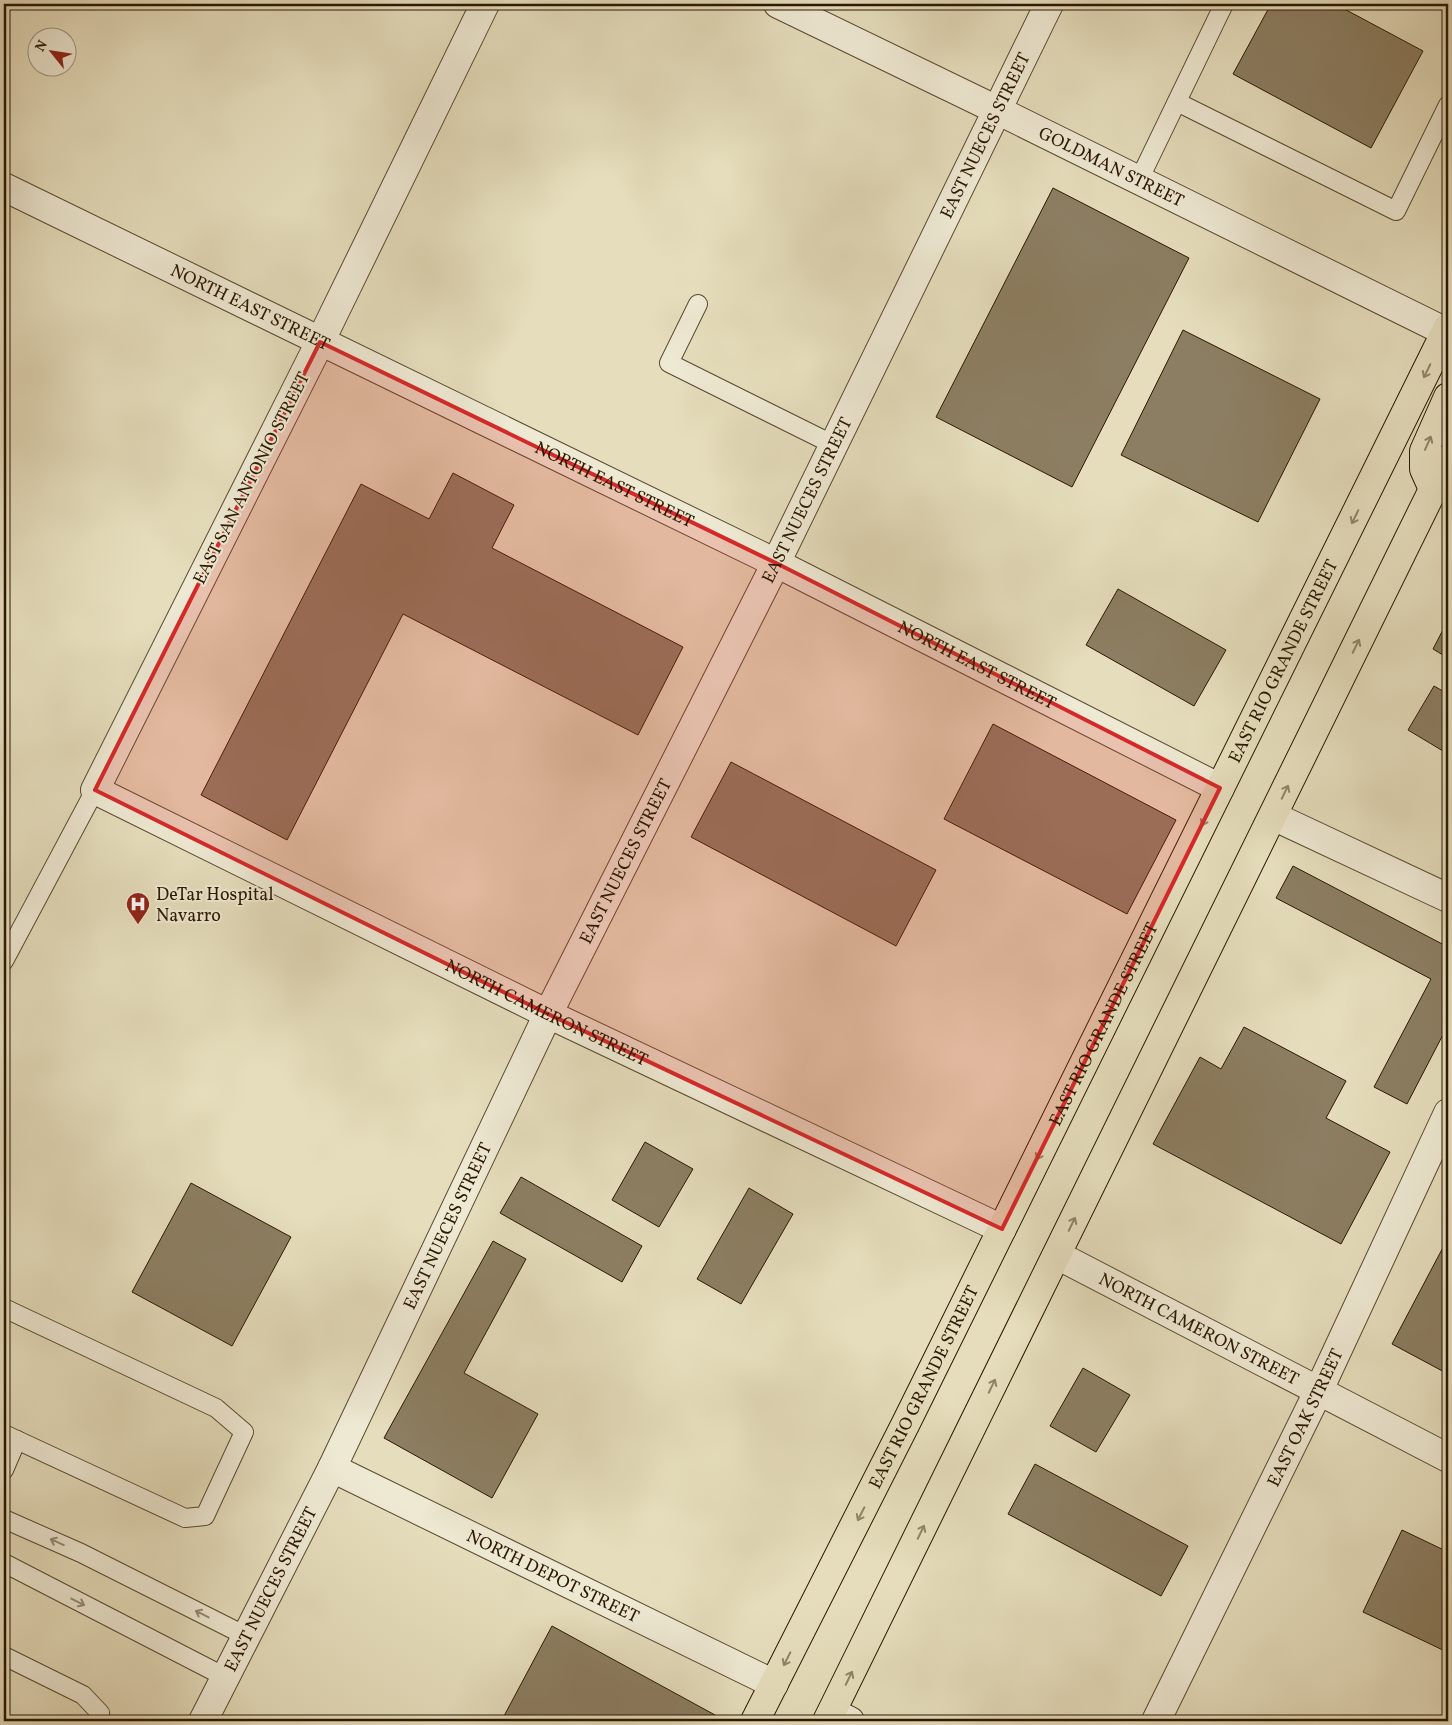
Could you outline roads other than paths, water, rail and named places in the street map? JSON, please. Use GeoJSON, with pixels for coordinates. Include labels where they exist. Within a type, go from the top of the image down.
{"type":"FeatureCollection","features":[{"type":"Feature","properties":{"kind":"main road","name":"EAST RIO GRANDE STREET"},"geometry":{"type":"LineString","coordinates":[[755,1721],[1002,1229],[1447,332]]}},
{"type":"Feature","properties":{"kind":"main road"},"geometry":{"type":"LineString","coordinates":[[1433,489],[1424,469],[1424,450],[1448,397]]}},
{"type":"Feature","properties":{"kind":"main road"},"geometry":{"type":"LineString","coordinates":[[836,1718],[1057,1255],[1448,459]]}},
{"type":"Feature","properties":{"kind":"street","name":"EAST SAN ANTONIO STREET"},"geometry":{"type":"LineString","coordinates":[[95,790],[320,342],[485,4]]}},
{"type":"Feature","properties":{"kind":"street","name":"GOLDMAN STREET"},"geometry":{"type":"LineString","coordinates":[[778,4],[1447,332]]}},
{"type":"Feature","properties":{"kind":"street","name":"EAST NUECES STREET"},"geometry":{"type":"LineString","coordinates":[[203,1721],[332,1468],[548,1014],[776,563],[1049,4]]}},
{"type":"Feature","properties":{"kind":"street","name":"NORTH EAST STREET"},"geometry":{"type":"LineString","coordinates":[[4,187],[776,563],[1220,788]]}},
{"type":"Feature","properties":{"kind":"street","name":"NORTH CAMERON STREET"},"geometry":{"type":"LineString","coordinates":[[95,790],[548,1014],[1002,1229]]}},
{"type":"Feature","properties":{"kind":"street"},"geometry":{"type":"LineString","coordinates":[[1273,816],[1448,898]]}},
{"type":"Feature","properties":{"kind":"street","name":"EAST OAK STREET"},"geometry":{"type":"LineString","coordinates":[[1156,1721],[1318,1392],[1448,1114]]}},
{"type":"Feature","properties":{"kind":"street","name":"NORTH CAMERON STREET"},"geometry":{"type":"LineString","coordinates":[[1057,1255],[1448,1458]]}},
{"type":"Feature","properties":{"kind":"street","name":"NORTH DEPOT STREET"},"geometry":{"type":"LineString","coordinates":[[332,1468],[774,1684]]}},
{"type":"Feature","properties":{"kind":"lane"},"geometry":{"type":"LineString","coordinates":[[1139,180],[1224,4]]}},
{"type":"Feature","properties":{"kind":"lane"},"geometry":{"type":"LineString","coordinates":[[1177,102],[1396,211],[1447,110]]}},
{"type":"Feature","properties":{"kind":"lane"},"geometry":{"type":"LineString","coordinates":[[698,304],[669,363],[834,445]]}},
{"type":"Feature","properties":{"kind":"lane"},"geometry":{"type":"LineString","coordinates":[[4,961],[95,790]]}},
{"type":"Feature","properties":{"kind":"lane"},"geometry":{"type":"LineString","coordinates":[[4,1308],[216,1408],[244,1432],[205,1516],[186,1518],[10,1437],[4,1470]]}},
{"type":"Feature","properties":{"kind":"lane"},"geometry":{"type":"LineString","coordinates":[[4,1519],[81,1553],[246,1636]]}},
{"type":"Feature","properties":{"kind":"lane"},"geometry":{"type":"LineString","coordinates":[[4,1563],[225,1677]]}},
{"type":"Feature","properties":{"kind":"lane"},"geometry":{"type":"LineString","coordinates":[[4,1656],[83,1695],[100,1713],[96,1721]]}},
{"type":"Feature","properties":{"kind":"place","name":"DeTar Hospital Navarro"},"geometry":{"type":"Point","coordinates":[138,925]}}]}
